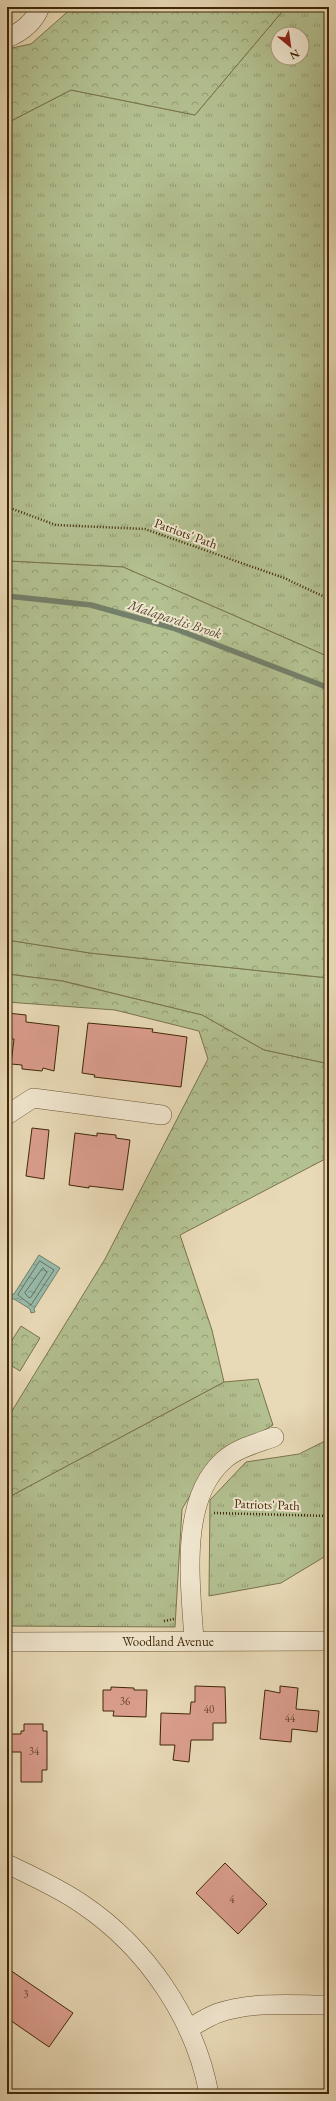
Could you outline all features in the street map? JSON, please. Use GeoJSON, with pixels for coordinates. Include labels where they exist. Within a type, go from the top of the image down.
{"type":"FeatureCollection","features":[{"type":"Feature","properties":{"kind":"street"},"geometry":{"type":"LineString","coordinates":[[7,38],[16,34],[31,22],[40,7]]}},
{"type":"Feature","properties":{"kind":"street"},"geometry":{"type":"LineString","coordinates":[[7,1114],[33,1098],[162,1115]]}},
{"type":"Feature","properties":{"kind":"street"},"geometry":{"type":"LineString","coordinates":[[194,1641],[190,1567],[194,1514],[200,1494],[208,1478],[225,1459],[244,1448],[274,1437]]}},
{"type":"Feature","properties":{"kind":"street","name":"Woodland Avenue"},"geometry":{"type":"LineString","coordinates":[[7,1642],[329,1641]]}},
{"type":"Feature","properties":{"kind":"street"},"geometry":{"type":"LineString","coordinates":[[7,1864],[46,1883],[82,1904],[115,1930],[144,1959],[164,1986],[188,2029],[198,2051],[209,2094]]}},
{"type":"Feature","properties":{"kind":"street"},"geometry":{"type":"LineString","coordinates":[[188,2029],[217,2014],[237,2008],[261,2006],[329,2005]]}},
{"type":"Feature","properties":{"kind":"path","name":"Patriots' Path"},"geometry":{"type":"LineString","coordinates":[[7,507],[56,525],[145,528],[284,578],[329,599]]}},
{"type":"Feature","properties":{"kind":"path","name":"Patriots' Path"},"geometry":{"type":"LineString","coordinates":[[212,1512],[329,1516]]}},
{"type":"Feature","properties":{"kind":"green space"},"geometry":{"type":"Polygon","coordinates":[[[73,7],[286,7],[195,115],[71,90],[7,123],[7,49],[31,44],[73,7]]]}},
{"type":"Feature","properties":{"kind":"green space"},"geometry":{"type":"Polygon","coordinates":[[[286,7],[329,7],[329,657],[123,567],[7,561],[7,123],[71,90],[195,115],[286,7]]]}},
{"type":"Feature","properties":{"kind":"green space"},"geometry":{"type":"Polygon","coordinates":[[[7,561],[123,567],[329,657],[329,978],[90,953],[7,940],[7,561]]]}},
{"type":"Feature","properties":{"kind":"green space"},"geometry":{"type":"Polygon","coordinates":[[[7,940],[90,953],[329,978],[329,1064],[264,1050],[202,1015],[63,981],[7,974],[7,940]]]}},
{"type":"Feature","properties":{"kind":"green space"},"geometry":{"type":"Polygon","coordinates":[[[7,974],[62,981],[202,1015],[264,1050],[329,1064],[329,1157],[180,1235],[212,1330],[224,1382],[7,1498],[7,1419],[105,1259],[208,1059],[199,1031],[115,1010],[7,1002],[7,974]]]}},
{"type":"Feature","properties":{"kind":"green space"},"geometry":{"type":"Polygon","coordinates":[[[21,1326],[40,1338],[20,1371],[7,1363],[7,1348],[21,1326]]]}},
{"type":"Feature","properties":{"kind":"green space"},"geometry":{"type":"Polygon","coordinates":[[[258,1379],[273,1425],[210,1462],[182,1509],[175,1627],[7,1626],[7,1498],[224,1382],[258,1379]]]}},
{"type":"Feature","properties":{"kind":"green space"},"geometry":{"type":"Polygon","coordinates":[[[329,1439],[329,1554],[281,1583],[209,1596],[210,1500],[246,1462],[299,1454],[329,1439]]]}},
{"type":"Feature","properties":{"kind":"water"},"geometry":{"type":"Polygon","coordinates":[[[39,1255],[60,1268],[34,1309],[35,1312],[31,1313],[30,1309],[14,1299],[10,1299],[9,1295],[14,1294],[39,1255]]]}},
{"type":"Feature","properties":{"kind":"building"},"geometry":{"type":"Polygon","coordinates":[[[7,1013],[26,1015],[26,1022],[59,1026],[54,1071],[43,1068],[42,1071],[22,1069],[22,1065],[11,1064],[14,1039],[7,1039],[7,1013]]]}},
{"type":"Feature","properties":{"kind":"building"},"geometry":{"type":"Polygon","coordinates":[[[88,1023],[153,1029],[152,1032],[187,1037],[181,1087],[94,1077],[95,1075],[82,1073],[88,1023]]]}},
{"type":"Feature","properties":{"kind":"building"},"geometry":{"type":"Polygon","coordinates":[[[32,1128],[49,1130],[44,1179],[26,1176],[32,1128]]]}},
{"type":"Feature","properties":{"kind":"building"},"geometry":{"type":"Polygon","coordinates":[[[75,1133],[97,1136],[97,1133],[116,1135],[116,1138],[130,1140],[123,1190],[69,1185],[75,1133]]]}},
{"type":"Feature","properties":{"kind":"building"},"geometry":{"type":"Polygon","coordinates":[[[195,1686],[225,1687],[226,1723],[213,1723],[213,1740],[191,1740],[189,1762],[173,1760],[175,1745],[160,1745],[161,1713],[190,1714],[191,1702],[195,1702],[195,1686]]]}},
{"type":"Feature","properties":{"kind":"building"},"geometry":{"type":"Polygon","coordinates":[[[280,1686],[298,1688],[296,1709],[319,1711],[317,1732],[292,1729],[291,1742],[260,1739],[265,1690],[280,1693],[280,1686]]]}},
{"type":"Feature","properties":{"kind":"building"},"geometry":{"type":"Polygon","coordinates":[[[111,1687],[147,1690],[146,1717],[113,1716],[114,1711],[103,1711],[103,1690],[111,1690],[111,1687]]]}},
{"type":"Feature","properties":{"kind":"building"},"geometry":{"type":"Polygon","coordinates":[[[24,1724],[43,1724],[43,1731],[47,1731],[47,1770],[42,1770],[42,1782],[21,1782],[21,1752],[7,1752],[7,1734],[21,1734],[21,1731],[24,1731],[24,1724]]]}},
{"type":"Feature","properties":{"kind":"building"},"geometry":{"type":"Polygon","coordinates":[[[225,1863],[267,1904],[238,1934],[196,1893],[225,1863]]]}},
{"type":"Feature","properties":{"kind":"building"},"geometry":{"type":"Polygon","coordinates":[[[7,1968],[73,2013],[49,2047],[7,2018],[7,1968]]]}},
{"type":"Feature","properties":{"kind":"waterway","name":"Malapardis Brook"},"geometry":{"type":"LineString","coordinates":[[7,596],[91,605],[173,628],[329,688]]}}]}
